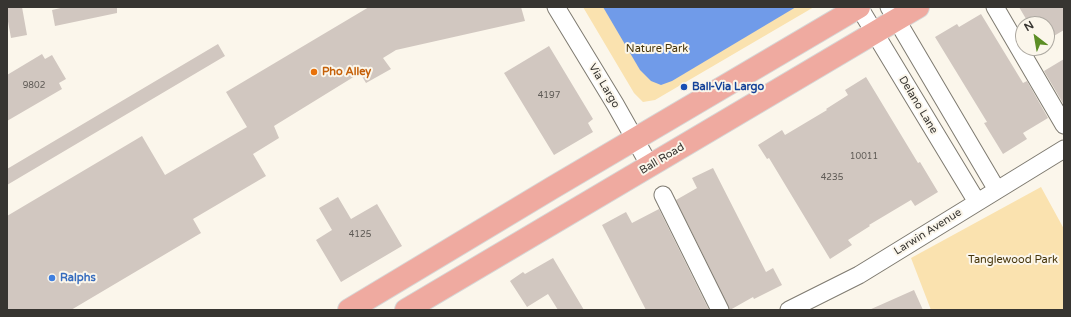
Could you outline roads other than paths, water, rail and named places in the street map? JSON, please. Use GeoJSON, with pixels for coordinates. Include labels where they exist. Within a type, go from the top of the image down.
{"type":"FeatureCollection","features":[{"type":"Feature","properties":{"kind":"main road"},"geometry":{"type":"LineString","coordinates":[[349,310],[859,7]]}},
{"type":"Feature","properties":{"kind":"main road","name":"Ball Road"},"geometry":{"type":"LineString","coordinates":[[406,310],[875,33],[893,13],[918,7]]}},
{"type":"Feature","properties":{"kind":"street","name":"Via Largo"},"geometry":{"type":"LineString","coordinates":[[556,7],[650,166]]}},
{"type":"Feature","properties":{"kind":"street","name":"Delano Lane"},"geometry":{"type":"LineString","coordinates":[[859,7],[977,202]]}},
{"type":"Feature","properties":{"kind":"street"},"geometry":{"type":"LineString","coordinates":[[995,7],[1064,126]]}},
{"type":"Feature","properties":{"kind":"street"},"geometry":{"type":"LineString","coordinates":[[893,13],[997,190]]}},
{"type":"Feature","properties":{"kind":"street","name":"Larwin Avenue"},"geometry":{"type":"LineString","coordinates":[[789,310],[859,275],[1064,149]]}},
{"type":"Feature","properties":{"kind":"street"},"geometry":{"type":"LineString","coordinates":[[664,195],[720,310]]}},
{"type":"Feature","properties":{"kind":"water","name":"Nature Park"},"geometry":{"type":"Polygon","coordinates":[[[603,7],[796,7],[672,81],[661,85],[651,81],[640,70],[603,7]]]}},
{"type":"Feature","properties":{"kind":"place","name":"Pho Alley"},"geometry":{"type":"Point","coordinates":[314,72]}},
{"type":"Feature","properties":{"kind":"place","name":"Ball-Via Largo"},"geometry":{"type":"Point","coordinates":[684,87]}},
{"type":"Feature","properties":{"kind":"place","name":"Ralphs"},"geometry":{"type":"Point","coordinates":[52,278]}},
{"type":"Feature","properties":{"kind":"park label","name":"Tanglewood Park"},"geometry":{"type":"Point","coordinates":[1013,260]}}]}
